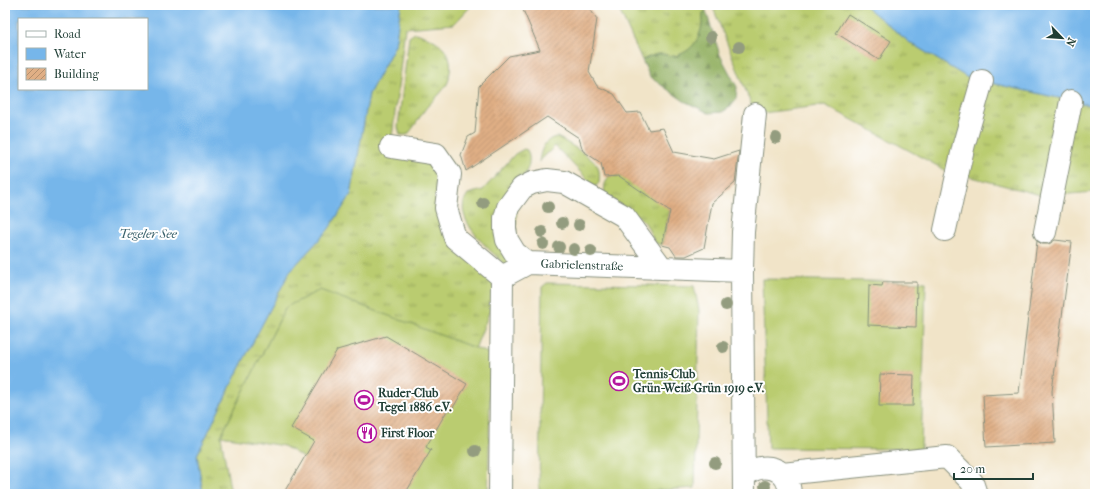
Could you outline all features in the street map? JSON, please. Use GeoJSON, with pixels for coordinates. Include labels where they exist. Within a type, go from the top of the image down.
{"type":"FeatureCollection","features":[{"type":"Feature","properties":{"kind":"street"},"geometry":{"type":"LineString","coordinates":[[945,230],[964,144],[982,81]]}},
{"type":"Feature","properties":{"kind":"street"},"geometry":{"type":"LineString","coordinates":[[1045,232],[1071,101]]}},
{"type":"Feature","properties":{"kind":"street"},"geometry":{"type":"LineString","coordinates":[[744,485],[743,232],[755,114]]}},
{"type":"Feature","properties":{"kind":"street"},"geometry":{"type":"LineString","coordinates":[[391,147],[436,154],[450,174],[446,208],[455,238],[502,277]]}},
{"type":"Feature","properties":{"kind":"street","name":"Gabrielenstraße"},"geometry":{"type":"LineString","coordinates":[[662,268],[624,216],[564,182],[547,180],[532,182],[522,188],[508,207],[505,218],[507,240],[515,253],[528,263],[742,271]]}},
{"type":"Feature","properties":{"kind":"street"},"geometry":{"type":"LineString","coordinates":[[502,277],[528,263]]}},
{"type":"Feature","properties":{"kind":"street"},"geometry":{"type":"LineString","coordinates":[[500,494],[502,277]]}},
{"type":"Feature","properties":{"kind":"street"},"geometry":{"type":"LineString","coordinates":[[744,485],[750,471],[765,467],[782,474],[948,457],[972,482],[976,494]]}},
{"type":"Feature","properties":{"kind":"street"},"geometry":{"type":"LineString","coordinates":[[782,474],[788,484],[790,494]]}},
{"type":"Feature","properties":{"kind":"green space"},"geometry":{"type":"Polygon","coordinates":[[[401,5],[472,5],[454,24],[405,28],[391,146],[436,154],[446,208],[501,282],[475,349],[286,307],[221,436],[231,494],[203,494],[197,455],[239,369],[290,271],[328,230],[351,195],[369,94],[395,45],[401,5]]]}},
{"type":"Feature","properties":{"kind":"green space"},"geometry":{"type":"Polygon","coordinates":[[[617,5],[704,5],[706,11],[703,13],[700,34],[688,50],[675,56],[658,54],[642,60],[617,5]]]}},
{"type":"Feature","properties":{"kind":"green space"},"geometry":{"type":"Polygon","coordinates":[[[712,5],[864,5],[909,42],[968,78],[1095,106],[1095,192],[1044,196],[945,170],[825,105],[755,114],[712,5]]]}},
{"type":"Feature","properties":{"kind":"green space"},"geometry":{"type":"Polygon","coordinates":[[[706,11],[720,55],[737,87],[736,99],[729,108],[722,112],[709,113],[684,101],[650,77],[642,60],[658,54],[675,56],[688,50],[700,34],[703,13],[706,11]]]}},
{"type":"Feature","properties":{"kind":"green space"},"geometry":{"type":"Polygon","coordinates":[[[415,33],[436,41],[442,46],[449,57],[450,72],[445,87],[426,108],[410,132],[407,135],[400,135],[398,127],[409,37],[415,33]]]}},
{"type":"Feature","properties":{"kind":"green space"},"geometry":{"type":"Polygon","coordinates":[[[557,137],[579,150],[596,164],[599,169],[599,183],[595,187],[555,146],[539,162],[546,142],[557,137]]]}},
{"type":"Feature","properties":{"kind":"green space"},"geometry":{"type":"Polygon","coordinates":[[[524,149],[527,150],[529,155],[529,164],[526,173],[517,183],[515,263],[506,266],[482,243],[474,233],[464,213],[464,203],[468,194],[483,190],[515,154],[524,149]]]}},
{"type":"Feature","properties":{"kind":"green space"},"geometry":{"type":"Polygon","coordinates":[[[609,176],[619,176],[671,204],[662,245],[655,243],[646,224],[639,217],[604,194],[605,184],[609,176]]]}},
{"type":"Feature","properties":{"kind":"green space","name":"Tennis-Club Grün-Weiß-Grün 1919 e.V."},"geometry":{"type":"Polygon","coordinates":[[[762,279],[926,282],[921,449],[768,448],[762,279]]]}},
{"type":"Feature","properties":{"kind":"green space","name":"Tennis-Club Grün-Weiß-Grün 1919 e.V."},"geometry":{"type":"Polygon","coordinates":[[[547,283],[694,286],[699,310],[695,488],[595,494],[539,494],[542,287],[547,283]]]}},
{"type":"Feature","properties":{"kind":"green space","name":"Ruder-Club Tegel 1886 e.V."},"geometry":{"type":"Polygon","coordinates":[[[320,290],[491,354],[488,494],[363,494],[284,446],[221,436],[286,307],[320,290]]]}},
{"type":"Feature","properties":{"kind":"water","name":"Tegeler See"},"geometry":{"type":"Polygon","coordinates":[[[5,5],[401,5],[395,45],[369,94],[351,195],[328,230],[290,271],[239,369],[197,455],[203,494],[5,494],[5,5]]]}},
{"type":"Feature","properties":{"kind":"water"},"geometry":{"type":"Polygon","coordinates":[[[864,5],[1095,5],[1095,106],[968,78],[909,42],[864,5]]]}},
{"type":"Feature","properties":{"kind":"building"},"geometry":{"type":"Polygon","coordinates":[[[521,5],[587,5],[597,19],[589,72],[597,86],[614,94],[627,113],[640,112],[649,130],[663,128],[674,152],[714,159],[739,151],[735,183],[712,203],[704,248],[686,256],[676,256],[670,247],[662,245],[670,211],[619,176],[604,177],[601,163],[583,151],[579,138],[547,117],[466,171],[461,155],[468,137],[475,133],[479,86],[509,56],[540,50],[521,5]]]}},
{"type":"Feature","properties":{"kind":"building"},"geometry":{"type":"Polygon","coordinates":[[[848,14],[891,41],[879,60],[836,33],[848,14]]]}},
{"type":"Feature","properties":{"kind":"building"},"geometry":{"type":"Polygon","coordinates":[[[1055,240],[1072,242],[1052,391],[1055,443],[986,447],[983,395],[1019,393],[1037,241],[1042,244],[1049,244],[1055,240]]]}},
{"type":"Feature","properties":{"kind":"building"},"geometry":{"type":"Polygon","coordinates":[[[883,282],[917,282],[916,327],[868,325],[869,285],[882,286],[883,282]]]}},
{"type":"Feature","properties":{"kind":"building"},"geometry":{"type":"Polygon","coordinates":[[[386,336],[467,384],[451,411],[448,409],[426,447],[431,450],[405,494],[283,494],[314,441],[291,428],[337,350],[386,336]]]}},
{"type":"Feature","properties":{"kind":"building"},"geometry":{"type":"Polygon","coordinates":[[[880,374],[914,375],[913,406],[879,406],[880,374]]]}},
{"type":"Feature","properties":{"kind":"place","name":"Tennis-Club Grün-Weiß-Grün 1919 e.V."},"geometry":{"type":"Point","coordinates":[619,381]}},
{"type":"Feature","properties":{"kind":"place","name":"Ruder-Club Tegel 1886 e.V."},"geometry":{"type":"Point","coordinates":[364,400]}},
{"type":"Feature","properties":{"kind":"place","name":"First Floor"},"geometry":{"type":"Point","coordinates":[367,433]}}]}
